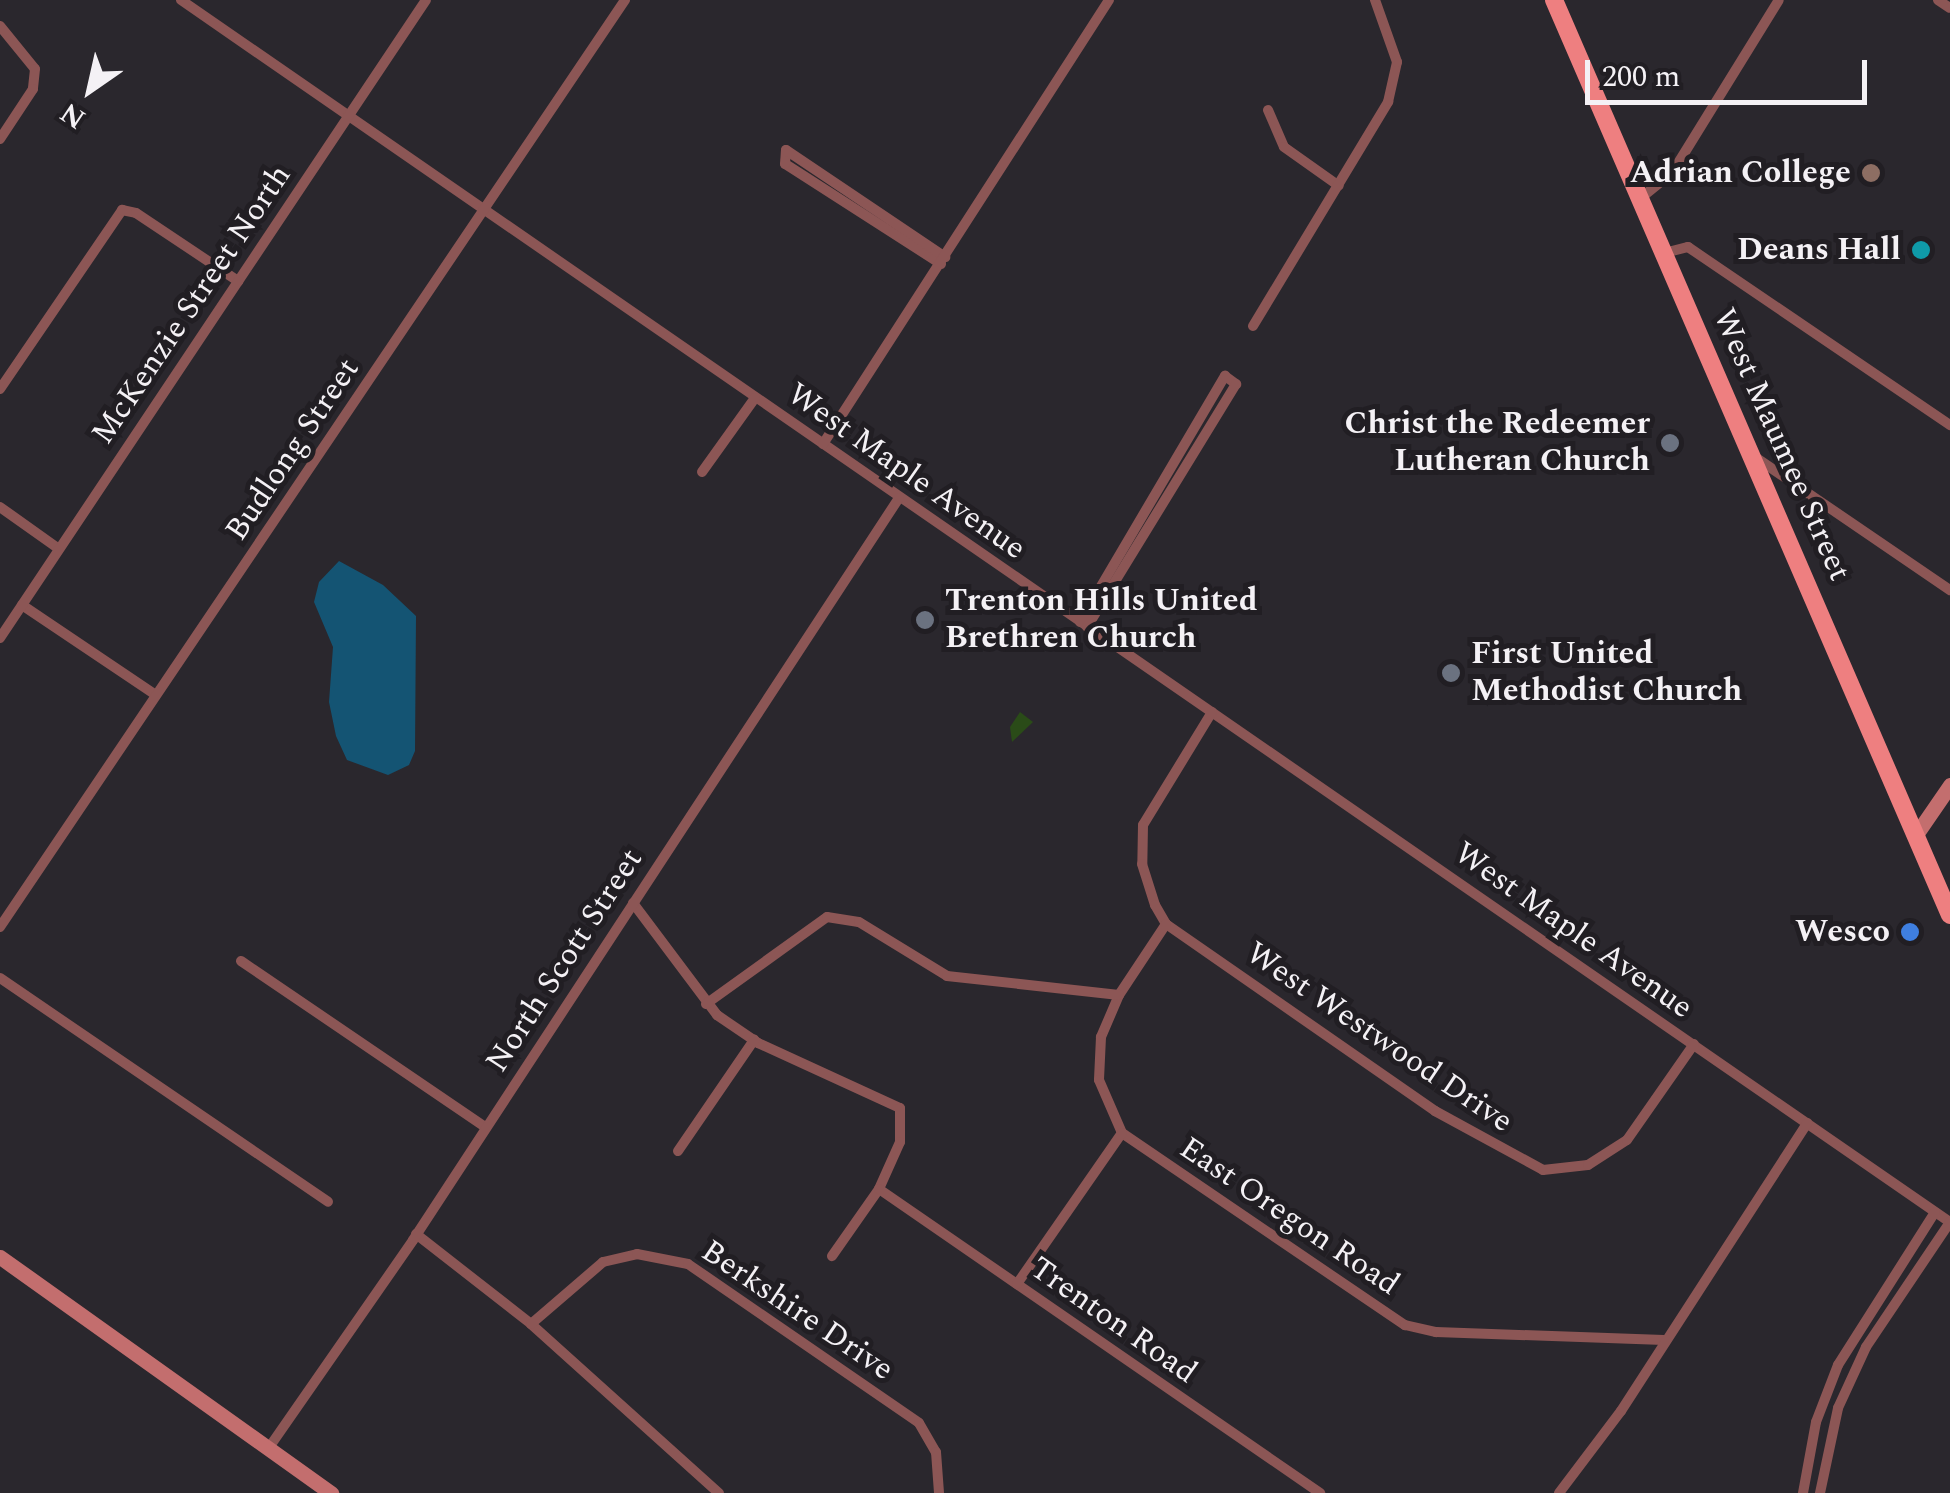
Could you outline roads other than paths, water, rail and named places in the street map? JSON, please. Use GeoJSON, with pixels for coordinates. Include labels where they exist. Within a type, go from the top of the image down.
{"type":"FeatureCollection","features":[{"type":"Feature","properties":{"kind":"main road","name":"West Maumee Street"},"geometry":{"type":"LineString","coordinates":[[1554,0],[1950,915]]}},
{"type":"Feature","properties":{"kind":"street","name":"West Maple Avenue"},"geometry":{"type":"LineString","coordinates":[[181,0],[196,4],[899,498],[1950,1222]]}},
{"type":"Feature","properties":{"kind":"street","name":"McKenzie Street North"},"geometry":{"type":"LineString","coordinates":[[0,638],[426,0]]}},
{"type":"Feature","properties":{"kind":"street","name":"Budlong Street"},"geometry":{"type":"LineString","coordinates":[[0,927],[625,0]]}},
{"type":"Feature","properties":{"kind":"street"},"geometry":{"type":"LineString","coordinates":[[823,444],[1109,0]]}},
{"type":"Feature","properties":{"kind":"street"},"geometry":{"type":"LineString","coordinates":[[1253,326],[1339,186],[1397,74],[1376,0]]}},
{"type":"Feature","properties":{"kind":"street"},"geometry":{"type":"LineString","coordinates":[[1642,197],[1672,173],[1779,0]]}},
{"type":"Feature","properties":{"kind":"street"},"geometry":{"type":"LineString","coordinates":[[1938,0],[1950,8]]}},
{"type":"Feature","properties":{"kind":"street"},"geometry":{"type":"LineString","coordinates":[[0,26],[35,68],[33,89],[0,139]]}},
{"type":"Feature","properties":{"kind":"street"},"geometry":{"type":"LineString","coordinates":[[1268,110],[1284,147],[1339,186]]}},
{"type":"Feature","properties":{"kind":"street"},"geometry":{"type":"LineString","coordinates":[[786,150],[850,189],[943,260],[841,202],[785,164],[786,150]]}},
{"type":"Feature","properties":{"kind":"street"},"geometry":{"type":"LineString","coordinates":[[841,202],[850,189]]}},
{"type":"Feature","properties":{"kind":"street"},"geometry":{"type":"LineString","coordinates":[[0,390],[122,210],[238,281]]}},
{"type":"Feature","properties":{"kind":"street"},"geometry":{"type":"LineString","coordinates":[[1664,254],[1688,247],[1950,426]]}},
{"type":"Feature","properties":{"kind":"street"},"geometry":{"type":"LineString","coordinates":[[1083,624],[1145,530],[1236,384],[1225,376],[1181,444],[1145,530]]}},
{"type":"Feature","properties":{"kind":"street"},"geometry":{"type":"LineString","coordinates":[[702,472],[755,398]]}},
{"type":"Feature","properties":{"kind":"street"},"geometry":{"type":"LineString","coordinates":[[1181,444],[1192,450]]}},
{"type":"Feature","properties":{"kind":"street"},"geometry":{"type":"LineString","coordinates":[[1752,455],[1950,590]]}},
{"type":"Feature","properties":{"kind":"street","name":"North Scott Street"},"geometry":{"type":"LineString","coordinates":[[268,1449],[415,1237],[899,498]]}},
{"type":"Feature","properties":{"kind":"street"},"geometry":{"type":"LineString","coordinates":[[0,507],[59,549]]}},
{"type":"Feature","properties":{"kind":"street"},"geometry":{"type":"LineString","coordinates":[[22,605],[156,695]]}},
{"type":"Feature","properties":{"kind":"street"},"geometry":{"type":"LineString","coordinates":[[1016,1284],[1122,1133],[1098,1065],[1105,1022],[1118,995],[1166,924],[1142,864],[1143,826],[1154,798],[1212,712]]}},
{"type":"Feature","properties":{"kind":"street"},"geometry":{"type":"LineString","coordinates":[[1916,836],[1950,785]]}},
{"type":"Feature","properties":{"kind":"street"},"geometry":{"type":"LineString","coordinates":[[633,902],[706,1004],[754,1040],[900,1108],[900,1142],[879,1189],[832,1256]]}},
{"type":"Feature","properties":{"kind":"street"},"geometry":{"type":"LineString","coordinates":[[706,1004],[827,917],[859,922],[947,976],[1118,995]]}},
{"type":"Feature","properties":{"kind":"street","name":"West Westwood Drive"},"geometry":{"type":"LineString","coordinates":[[1166,924],[1435,1111],[1543,1170],[1611,1155],[1694,1044]]}},
{"type":"Feature","properties":{"kind":"street"},"geometry":{"type":"LineString","coordinates":[[242,961],[485,1128]]}},
{"type":"Feature","properties":{"kind":"street"},"geometry":{"type":"LineString","coordinates":[[0,978],[328,1202]]}},
{"type":"Feature","properties":{"kind":"street"},"geometry":{"type":"LineString","coordinates":[[678,1151],[754,1040]]}},
{"type":"Feature","properties":{"kind":"street"},"geometry":{"type":"LineString","coordinates":[[1559,1493],[1807,1123]]}},
{"type":"Feature","properties":{"kind":"street","name":"East Oregon Road"},"geometry":{"type":"LineString","coordinates":[[1122,1133],[1405,1325],[1436,1332],[1664,1340]]}},
{"type":"Feature","properties":{"kind":"street","name":"Trenton Road"},"geometry":{"type":"LineString","coordinates":[[879,1189],[1320,1493]]}},
{"type":"Feature","properties":{"kind":"street"},"geometry":{"type":"LineString","coordinates":[[1804,1493],[1816,1422],[1835,1372],[1934,1212]]}},
{"type":"Feature","properties":{"kind":"street"},"geometry":{"type":"LineString","coordinates":[[1820,1493],[1852,1378],[1950,1222]]}},
{"type":"Feature","properties":{"kind":"street"},"geometry":{"type":"LineString","coordinates":[[415,1237],[447,1257],[531,1324],[718,1493]]}},
{"type":"Feature","properties":{"kind":"street","name":"Berkshire Drive"},"geometry":{"type":"LineString","coordinates":[[531,1324],[602,1262],[638,1254],[688,1264],[919,1422],[936,1452],[942,1493]]}},
{"type":"Feature","properties":{"kind":"street"},"geometry":{"type":"LineString","coordinates":[[0,1257],[331,1493]]}},
{"type":"Feature","properties":{"kind":"street"},"geometry":{"type":"LineString","coordinates":[[1835,1372],[1852,1378]]}},
{"type":"Feature","properties":{"kind":"water"},"geometry":{"type":"Polygon","coordinates":[[[339,561],[383,585],[416,616],[415,751],[409,765],[388,775],[347,760],[336,736],[329,702],[333,647],[314,602],[319,582],[339,561]]]}},
{"type":"Feature","properties":{"kind":"place","name":"Adrian College"},"geometry":{"type":"Point","coordinates":[1871,173]}},
{"type":"Feature","properties":{"kind":"place","name":"Deans Hall"},"geometry":{"type":"Point","coordinates":[1921,250]}},
{"type":"Feature","properties":{"kind":"place","name":"Christ the Redeemer Lutheran Church"},"geometry":{"type":"Point","coordinates":[1670,443]}},
{"type":"Feature","properties":{"kind":"place","name":"Trenton Hills United Brethren Church"},"geometry":{"type":"Point","coordinates":[925,620]}},
{"type":"Feature","properties":{"kind":"place","name":"First United Methodist Church"},"geometry":{"type":"Point","coordinates":[1451,673]}},
{"type":"Feature","properties":{"kind":"place","name":"Wesco"},"geometry":{"type":"Point","coordinates":[1910,932]}}]}
